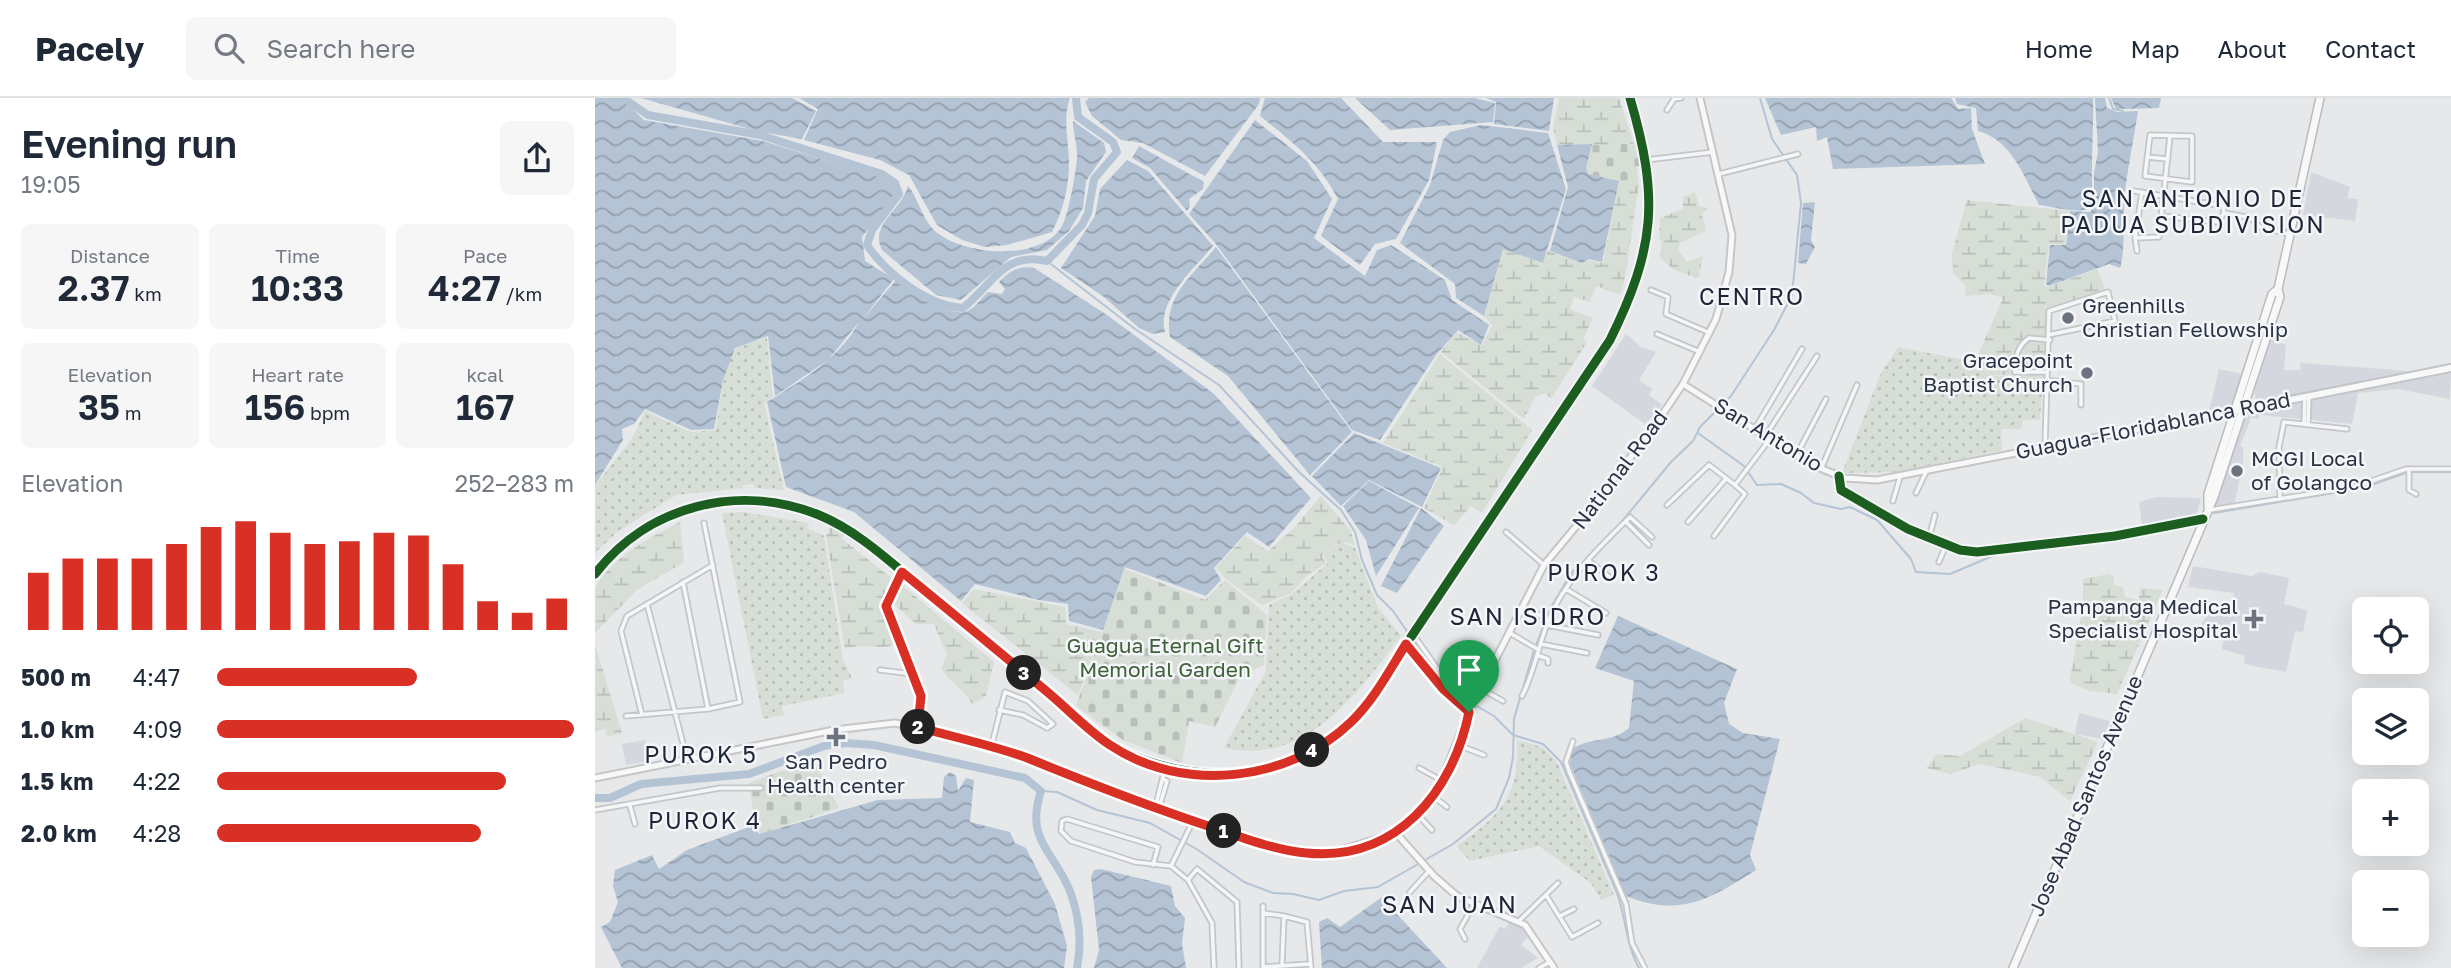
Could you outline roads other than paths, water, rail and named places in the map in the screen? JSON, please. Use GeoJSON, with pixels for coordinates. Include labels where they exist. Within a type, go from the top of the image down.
{"type":"FeatureCollection","features":[{"type":"Feature","properties":{"kind":"highway","name":"Jose Abad Santos Avenue"},"geometry":{"type":"LineString","coordinates":[[2013,968],[2206,512],[2280,297],[2278,289],[2320,98]]}},
{"type":"Feature","properties":{"kind":"main road","name":"National Road"},"geometry":{"type":"LineString","coordinates":[[595,778],[876,723],[918,727],[992,744],[1192,821],[1307,854],[1334,852],[1396,833],[1419,815],[1443,781],[1473,702],[1544,565],[1615,479],[1683,384],[1710,333],[1729,272],[1732,235],[1700,98]]}},
{"type":"Feature","properties":{"kind":"main road","name":"Guagua-Floridablanca Road"},"geometry":{"type":"LineString","coordinates":[[1854,480],[1901,475],[2451,368]]}},
{"type":"Feature","properties":{"kind":"main road","name":"San Antonio"},"geometry":{"type":"LineString","coordinates":[[1683,384],[1796,456],[1821,469],[1854,480]]}},
{"type":"Feature","properties":{"kind":"main road"},"geometry":{"type":"LineString","coordinates":[[1396,833],[1427,869],[1457,896],[1520,921],[1530,929],[1554,968]]}},
{"type":"Feature","properties":{"kind":"street"},"geometry":{"type":"LineString","coordinates":[[1473,702],[1449,685],[1413,635],[1549,434],[1614,332],[1634,291],[1646,248],[1650,204],[1647,160],[1630,98]]}},
{"type":"Feature","properties":{"kind":"street"},"geometry":{"type":"LineString","coordinates":[[1667,110],[1674,99],[1681,98]]}},
{"type":"Feature","properties":{"kind":"street"},"geometry":{"type":"LineString","coordinates":[[2150,135],[2170,136],[2192,136],[2192,182],[2145,176],[2150,135]]}},
{"type":"Feature","properties":{"kind":"street"},"geometry":{"type":"LineString","coordinates":[[2135,238],[2159,237],[2170,136]]}},
{"type":"Feature","properties":{"kind":"street"},"geometry":{"type":"LineString","coordinates":[[1647,160],[1713,152]]}},
{"type":"Feature","properties":{"kind":"street"},"geometry":{"type":"LineString","coordinates":[[1719,174],[1798,154]]}},
{"type":"Feature","properties":{"kind":"street"},"geometry":{"type":"LineString","coordinates":[[2147,156],[2168,159]]}},
{"type":"Feature","properties":{"kind":"street"},"geometry":{"type":"LineString","coordinates":[[2134,191],[2223,206],[2224,213],[2218,222],[2161,216]]}},
{"type":"Feature","properties":{"kind":"street"},"geometry":{"type":"LineString","coordinates":[[2137,251],[2135,238],[2142,192]]}},
{"type":"Feature","properties":{"kind":"street"},"geometry":{"type":"LineString","coordinates":[[2224,213],[2251,218],[2260,227],[2292,234]]}},
{"type":"Feature","properties":{"kind":"street"},"geometry":{"type":"LineString","coordinates":[[1651,290],[1668,297],[1666,314],[1710,333]]}},
{"type":"Feature","properties":{"kind":"street"},"geometry":{"type":"LineString","coordinates":[[2045,446],[2046,372],[2049,338],[2049,311],[2108,292],[2115,321],[2049,338],[2029,338],[2022,343],[2014,366],[2015,372],[2046,372]]}},
{"type":"Feature","properties":{"kind":"street"},"geometry":{"type":"LineString","coordinates":[[1657,334],[1700,352]]}},
{"type":"Feature","properties":{"kind":"street"},"geometry":{"type":"LineString","coordinates":[[1755,429],[1802,349]]}},
{"type":"Feature","properties":{"kind":"street"},"geometry":{"type":"LineString","coordinates":[[1735,485],[1748,469],[1817,356]]}},
{"type":"Feature","properties":{"kind":"street"},"geometry":{"type":"LineString","coordinates":[[2046,380],[2081,384],[2081,405]]}},
{"type":"Feature","properties":{"kind":"street"},"geometry":{"type":"LineString","coordinates":[[1821,469],[1857,385]]}},
{"type":"Feature","properties":{"kind":"street"},"geometry":{"type":"LineString","coordinates":[[2306,423],[2307,397]]}},
{"type":"Feature","properties":{"kind":"street"},"geometry":{"type":"LineString","coordinates":[[1796,456],[1826,399]]}},
{"type":"Feature","properties":{"kind":"street"},"geometry":{"type":"LineString","coordinates":[[2280,498],[2279,447],[2283,424],[2306,423],[2347,429]]}},
{"type":"Feature","properties":{"kind":"street"},"geometry":{"type":"LineString","coordinates":[[1667,505],[1709,465],[1745,494],[1714,536]]}},
{"type":"Feature","properties":{"kind":"street"},"geometry":{"type":"LineString","coordinates":[[1839,476],[1839,487],[1886,518],[1946,545],[1977,552],[2015,550],[2115,536],[2206,512],[2354,487],[2409,471],[2451,468]]}},
{"type":"Feature","properties":{"kind":"street"},"geometry":{"type":"LineString","coordinates":[[1916,493],[1927,470]]}},
{"type":"Feature","properties":{"kind":"street"},"geometry":{"type":"LineString","coordinates":[[2409,471],[2409,490],[2416,494]]}},
{"type":"Feature","properties":{"kind":"street"},"geometry":{"type":"LineString","coordinates":[[1893,501],[1901,475]]}},
{"type":"Feature","properties":{"kind":"street"},"geometry":{"type":"LineString","coordinates":[[1688,522],[1726,479]]}},
{"type":"Feature","properties":{"kind":"street"},"geometry":{"type":"LineString","coordinates":[[595,574],[632,536],[669,515],[696,505],[725,500],[787,504],[848,529],[1110,745],[1166,768],[1194,774],[1235,775],[1269,769],[1315,749],[1336,735],[1363,708],[1406,644],[1443,689],[1469,712]]}},
{"type":"Feature","properties":{"kind":"street"},"geometry":{"type":"LineString","coordinates":[[1929,538],[1935,515]]}},
{"type":"Feature","properties":{"kind":"street"},"geometry":{"type":"LineString","coordinates":[[1523,696],[1547,618],[1555,603],[1588,560],[1630,517],[1652,537]]}},
{"type":"Feature","properties":{"kind":"street"},"geometry":{"type":"LineString","coordinates":[[1626,522],[1649,545]]}},
{"type":"Feature","properties":{"kind":"street"},"geometry":{"type":"LineString","coordinates":[[626,716],[708,709],[740,702],[704,523]]}},
{"type":"Feature","properties":{"kind":"street"},"geometry":{"type":"LineString","coordinates":[[1506,532],[1544,565]]}},
{"type":"Feature","properties":{"kind":"street"},"geometry":{"type":"LineString","coordinates":[[1939,562],[1946,545]]}},
{"type":"Feature","properties":{"kind":"street"},"geometry":{"type":"LineString","coordinates":[[1588,560],[1612,579]]}},
{"type":"Feature","properties":{"kind":"street"},"geometry":{"type":"LineString","coordinates":[[642,715],[621,631],[627,616],[712,565]]}},
{"type":"Feature","properties":{"kind":"street"},"geometry":{"type":"LineString","coordinates":[[902,572],[886,606],[921,696],[918,727]]}},
{"type":"Feature","properties":{"kind":"street"},"geometry":{"type":"LineString","coordinates":[[683,582],[708,709]]}},
{"type":"Feature","properties":{"kind":"street"},"geometry":{"type":"LineString","coordinates":[[1566,589],[1606,613]]}},
{"type":"Feature","properties":{"kind":"street"},"geometry":{"type":"LineString","coordinates":[[647,604],[688,761]]}},
{"type":"Feature","properties":{"kind":"street"},"geometry":{"type":"LineString","coordinates":[[1521,606],[1547,618]]}},
{"type":"Feature","properties":{"kind":"street"},"geometry":{"type":"LineString","coordinates":[[1547,625],[1598,635]]}},
{"type":"Feature","properties":{"kind":"street"},"geometry":{"type":"LineString","coordinates":[[1508,632],[1537,650],[1548,659],[1548,663]]}},
{"type":"Feature","properties":{"kind":"street"},"geometry":{"type":"LineString","coordinates":[[1541,644],[1587,653]]}},
{"type":"Feature","properties":{"kind":"street"},"geometry":{"type":"LineString","coordinates":[[880,670],[913,674]]}},
{"type":"Feature","properties":{"kind":"street"},"geometry":{"type":"LineString","coordinates":[[1480,688],[1503,701]]}},
{"type":"Feature","properties":{"kind":"street"},"geometry":{"type":"LineString","coordinates":[[992,744],[999,710],[1005,692],[1028,701],[1053,724],[1047,728],[1023,715],[999,710]]}},
{"type":"Feature","properties":{"kind":"street"},"geometry":{"type":"LineString","coordinates":[[1573,741],[1566,762],[1626,904],[1633,943],[1645,968]]}},
{"type":"Feature","properties":{"kind":"street"},"geometry":{"type":"LineString","coordinates":[[1458,745],[1484,755]]}},
{"type":"Feature","properties":{"kind":"street"},"geometry":{"type":"LineString","coordinates":[[1157,808],[1166,768]]}},
{"type":"Feature","properties":{"kind":"street"},"geometry":{"type":"LineString","coordinates":[[1419,768],[1443,781]]}},
{"type":"Feature","properties":{"kind":"street"},"geometry":{"type":"LineString","coordinates":[[595,810],[720,788],[761,788]]}},
{"type":"Feature","properties":{"kind":"street"},"geometry":{"type":"LineString","coordinates":[[1434,797],[1447,807]]}},
{"type":"Feature","properties":{"kind":"street"},"geometry":{"type":"LineString","coordinates":[[629,806],[635,824]]}},
{"type":"Feature","properties":{"kind":"street"},"geometry":{"type":"LineString","coordinates":[[1419,815],[1432,830]]}},
{"type":"Feature","properties":{"kind":"street"},"geometry":{"type":"LineString","coordinates":[[1153,865],[1158,847],[1067,819],[1062,821],[1061,831],[1071,841],[1135,862],[1153,865],[1171,866],[1188,880],[1212,923],[1214,968]]}},
{"type":"Feature","properties":{"kind":"street"},"geometry":{"type":"LineString","coordinates":[[1171,866],[1192,821]]}},
{"type":"Feature","properties":{"kind":"street"},"geometry":{"type":"LineString","coordinates":[[1188,880],[1198,869],[1237,902],[1240,968]]}},
{"type":"Feature","properties":{"kind":"street"},"geometry":{"type":"LineString","coordinates":[[1410,892],[1427,869]]}},
{"type":"Feature","properties":{"kind":"street"},"geometry":{"type":"LineString","coordinates":[[1520,921],[1558,883]]}},
{"type":"Feature","properties":{"kind":"street"},"geometry":{"type":"LineString","coordinates":[[1546,895],[1574,938],[1598,923]]}},
{"type":"Feature","properties":{"kind":"street"},"geometry":{"type":"LineString","coordinates":[[1465,939],[1460,929],[1474,904]]}},
{"type":"Feature","properties":{"kind":"street"},"geometry":{"type":"LineString","coordinates":[[1263,906],[1263,913],[1263,967],[1310,966],[1307,922],[1263,913]]}},
{"type":"Feature","properties":{"kind":"street"},"geometry":{"type":"LineString","coordinates":[[1560,916],[1574,909]]}},
{"type":"Feature","properties":{"kind":"street"},"geometry":{"type":"LineString","coordinates":[[1282,965],[1284,916]]}},
{"type":"Feature","properties":{"kind":"street"},"geometry":{"type":"LineString","coordinates":[[1539,968],[1551,961]]}},
{"type":"Feature","properties":{"kind":"water"},"geometry":{"type":"Polygon","coordinates":[[[595,98],[621,98],[644,120],[763,141],[881,177],[892,186],[895,193],[862,237],[865,261],[894,279],[861,321],[897,279],[930,302],[960,312],[973,307],[988,292],[1002,294],[1005,289],[999,282],[1011,272],[1024,267],[1034,268],[1107,315],[1213,393],[1311,498],[1269,547],[1247,532],[1214,568],[1221,580],[1206,596],[1125,567],[1103,630],[1069,621],[1068,604],[1039,600],[975,584],[961,601],[854,512],[786,487],[767,402],[826,361],[775,396],[768,336],[735,348],[723,380],[714,429],[691,430],[645,409],[634,424],[622,429],[623,440],[595,485],[595,98]],[[859,322],[829,359],[851,335],[859,322]]]}},
{"type":"Feature","properties":{"kind":"water"},"geometry":{"type":"Polygon","coordinates":[[[641,98],[792,98],[816,111],[802,139],[757,131],[641,98]]]}},
{"type":"Feature","properties":{"kind":"water"},"geometry":{"type":"Polygon","coordinates":[[[799,98],[1070,98],[1066,122],[1069,163],[1067,190],[1052,232],[1007,245],[985,247],[962,240],[937,225],[909,175],[880,160],[804,140],[818,109],[799,98]]]}},
{"type":"Feature","properties":{"kind":"water"},"geometry":{"type":"Polygon","coordinates":[[[1089,98],[1260,98],[1259,104],[1205,176],[1143,143],[1121,140],[1092,116],[1085,102],[1089,98]]]}},
{"type":"Feature","properties":{"kind":"water"},"geometry":{"type":"Polygon","coordinates":[[[1265,98],[1341,98],[1383,142],[1437,142],[1429,180],[1396,239],[1375,244],[1360,265],[1321,236],[1338,199],[1313,163],[1260,116],[1265,98]]]}},
{"type":"Feature","properties":{"kind":"water"},"geometry":{"type":"Polygon","coordinates":[[[1355,98],[1475,98],[1495,103],[1493,122],[1390,130],[1355,98]]]}},
{"type":"Feature","properties":{"kind":"water"},"geometry":{"type":"Polygon","coordinates":[[[1486,98],[1554,98],[1549,131],[1494,124],[1496,102],[1486,98]]]}},
{"type":"Feature","properties":{"kind":"water"},"geometry":{"type":"Polygon","coordinates":[[[1765,98],[1951,98],[1958,109],[1971,108],[1972,129],[1985,164],[1833,169],[1827,137],[1817,141],[1816,127],[1781,135],[1765,98]]]}},
{"type":"Feature","properties":{"kind":"water"},"geometry":{"type":"Polygon","coordinates":[[[1955,98],[2093,98],[2093,207],[2074,210],[2039,205],[2008,151],[2000,142],[1978,131],[1976,108],[1957,104],[1955,98]]]}},
{"type":"Feature","properties":{"kind":"water"},"geometry":{"type":"Polygon","coordinates":[[[2095,98],[2105,98],[2107,108],[2117,112],[2138,111],[2125,192],[2120,268],[2109,264],[2049,286],[2046,284],[2050,245],[2066,245],[2070,211],[2090,212],[2094,208],[2094,173],[2098,152],[2095,98]]]}},
{"type":"Feature","properties":{"kind":"water"},"geometry":{"type":"Polygon","coordinates":[[[2111,98],[2161,98],[2159,108],[2116,109],[2111,98]]]}},
{"type":"Feature","properties":{"kind":"water"},"geometry":{"type":"Polygon","coordinates":[[[1255,120],[1307,161],[1332,199],[1314,238],[1365,276],[1377,250],[1391,245],[1445,280],[1452,300],[1489,325],[1481,345],[1458,330],[1436,355],[1380,440],[1352,430],[1215,243],[1189,214],[1255,120]]]}},
{"type":"Feature","properties":{"kind":"water"},"geometry":{"type":"Polygon","coordinates":[[[1073,121],[1104,143],[1106,152],[1086,181],[1083,208],[1069,231],[1047,250],[1011,257],[961,300],[936,295],[882,250],[879,241],[883,225],[908,186],[932,228],[960,245],[998,251],[1017,250],[1050,239],[1064,222],[1071,195],[1077,154],[1073,121]]]}},
{"type":"Feature","properties":{"kind":"water"},"geometry":{"type":"Polygon","coordinates":[[[1481,125],[1548,133],[1566,189],[1543,263],[1503,249],[1484,316],[1456,298],[1455,284],[1400,243],[1430,185],[1443,140],[1450,132],[1481,125]]]}},
{"type":"Feature","properties":{"kind":"water"},"geometry":{"type":"Polygon","coordinates":[[[1592,144],[1586,168],[1588,174],[1619,181],[1602,262],[1589,259],[1582,263],[1550,251],[1568,187],[1557,145],[1592,144]]]}},
{"type":"Feature","properties":{"kind":"water"},"geometry":{"type":"Polygon","coordinates":[[[1139,146],[1204,182],[1203,189],[1189,199],[1190,206],[1187,211],[1150,168],[1132,158],[1139,146]]]}},
{"type":"Feature","properties":{"kind":"water"},"geometry":{"type":"Polygon","coordinates":[[[1127,160],[1148,171],[1213,246],[1171,297],[1164,320],[1165,332],[1153,334],[1139,328],[1104,297],[1061,268],[1095,216],[1100,189],[1127,160]]]}},
{"type":"Feature","properties":{"kind":"water"},"geometry":{"type":"Polygon","coordinates":[[[1815,202],[1811,240],[1815,247],[1806,264],[1798,263],[1803,203],[1815,202]]]}},
{"type":"Feature","properties":{"kind":"water"},"geometry":{"type":"Polygon","coordinates":[[[1216,247],[1352,432],[1310,475],[1228,376],[1170,337],[1169,323],[1175,298],[1189,277],[1216,247]]]}},
{"type":"Feature","properties":{"kind":"water"},"geometry":{"type":"Polygon","coordinates":[[[1354,433],[1441,468],[1422,507],[1369,480],[1341,506],[1312,476],[1354,433]]]}},
{"type":"Feature","properties":{"kind":"water"},"geometry":{"type":"Polygon","coordinates":[[[1369,481],[1419,508],[1376,576],[1366,540],[1343,506],[1369,481]]]}},
{"type":"Feature","properties":{"kind":"water"},"geometry":{"type":"Polygon","coordinates":[[[1421,508],[1444,526],[1397,593],[1381,586],[1421,508]]]}},
{"type":"Feature","properties":{"kind":"water"},"geometry":{"type":"Polygon","coordinates":[[[1618,616],[1737,669],[1724,703],[1729,724],[1743,733],[1780,739],[1750,855],[1756,870],[1709,897],[1694,902],[1663,905],[1626,896],[1570,764],[1572,749],[1615,736],[1629,728],[1634,681],[1595,668],[1618,616]]]}},
{"type":"Feature","properties":{"kind":"water"},"geometry":{"type":"Polygon","coordinates":[[[950,772],[956,776],[958,791],[966,778],[974,780],[970,822],[1010,832],[1015,843],[1026,848],[1055,904],[1067,946],[1064,968],[622,968],[601,927],[610,922],[618,902],[613,886],[615,870],[652,855],[659,869],[687,850],[754,825],[759,834],[878,800],[942,798],[944,777],[950,772]]]}},
{"type":"Feature","properties":{"kind":"water"},"geometry":{"type":"Polygon","coordinates":[[[1101,869],[1171,886],[1175,906],[1185,918],[1182,944],[1186,968],[1094,968],[1099,950],[1091,877],[1094,870],[1101,869]]]}},
{"type":"Feature","properties":{"kind":"water"},"geometry":{"type":"Polygon","coordinates":[[[1382,897],[1447,968],[1322,968],[1319,922],[1327,918],[1340,927],[1382,897]]]}},
{"type":"Feature","properties":{"kind":"waterway"},"geometry":{"type":"LineString","coordinates":[[623,98],[648,115],[760,135],[882,174],[895,183],[899,194],[872,230],[867,245],[885,267],[909,287],[936,301],[963,308],[1009,265],[1032,259],[1047,261],[1082,225],[1088,213],[1094,179],[1117,152],[1113,142],[1078,117],[1076,98]]}},
{"type":"Feature","properties":{"kind":"waterway"},"geometry":{"type":"LineString","coordinates":[[1619,525],[1671,462],[1693,441],[1700,427],[1731,396],[1774,330],[1792,295],[1801,203],[1797,175],[1772,139],[1760,98]]}},
{"type":"Feature","properties":{"kind":"waterway"},"geometry":{"type":"LineString","coordinates":[[2109,98],[2113,109],[2123,111]]}},
{"type":"Feature","properties":{"kind":"waterway"},"geometry":{"type":"LineString","coordinates":[[1047,261],[1135,329],[1219,385],[1299,472],[1341,510],[1355,532],[1362,560],[1377,595],[1393,611],[1438,676],[1470,702]]}},
{"type":"Feature","properties":{"kind":"waterway"},"geometry":{"type":"LineString","coordinates":[[1698,433],[1744,466],[1757,485],[1781,484],[1801,493],[1814,503],[1841,509],[1850,507],[1877,520],[1911,559],[1916,572],[1950,574],[1995,555],[2117,539],[2139,533]]}},
{"type":"Feature","properties":{"kind":"waterway"},"geometry":{"type":"LineString","coordinates":[[2214,513],[2363,488],[2408,472],[2451,472]]}},
{"type":"Feature","properties":{"kind":"waterway"},"geometry":{"type":"LineString","coordinates":[[1041,791],[1057,792],[1097,810],[1150,823],[1198,850],[1244,882],[1273,893],[1319,900],[1344,891],[1378,887],[1453,844],[1496,809],[1509,778],[1513,757],[1514,719],[1534,650],[1551,607],[1572,572],[1589,557]]}},
{"type":"Feature","properties":{"kind":"waterway"},"geometry":{"type":"LineString","coordinates":[[1475,705],[1494,716],[1513,735],[1543,744],[1561,762],[1617,893],[1631,950],[1639,968]]}},
{"type":"Feature","properties":{"kind":"waterway"},"geometry":{"type":"LineString","coordinates":[[595,798],[610,798],[641,784],[749,774],[824,746],[846,743],[874,745],[1025,778],[1041,791],[1036,823],[1039,835],[1065,880],[1074,903],[1080,940],[1077,968]]}},
{"type":"Feature","properties":{"kind":"place","name":"Greenhills Christian Fellowship"},"geometry":{"type":"Point","coordinates":[2068,318]}},
{"type":"Feature","properties":{"kind":"place","name":"Gracepoint Baptist Church"},"geometry":{"type":"Point","coordinates":[2087,373]}},
{"type":"Feature","properties":{"kind":"place","name":"MCGI Local of Golangco"},"geometry":{"type":"Point","coordinates":[2237,471]}},
{"type":"Feature","properties":{"kind":"place","name":"Pampanga Medical Specialist Hospital"},"geometry":{"type":"Point","coordinates":[2254,619]}},
{"type":"Feature","properties":{"kind":"place","name":"San Pedro Health center"},"geometry":{"type":"Point","coordinates":[836,737]}},
{"type":"Feature","properties":{"kind":"district","name":"SAN ANTONIO DE PADUA SUBDIVISION"},"geometry":{"type":"Point","coordinates":[2193,212]}},
{"type":"Feature","properties":{"kind":"district","name":"CENTRO"},"geometry":{"type":"Point","coordinates":[1752,297]}},
{"type":"Feature","properties":{"kind":"district","name":"PUROK 3"},"geometry":{"type":"Point","coordinates":[1604,573]}},
{"type":"Feature","properties":{"kind":"district","name":"SAN ISIDRO"},"geometry":{"type":"Point","coordinates":[1528,617]}},
{"type":"Feature","properties":{"kind":"district","name":"PUROK 5"},"geometry":{"type":"Point","coordinates":[701,755]}},
{"type":"Feature","properties":{"kind":"district","name":"PUROK 4"},"geometry":{"type":"Point","coordinates":[705,821]}},
{"type":"Feature","properties":{"kind":"district","name":"SAN JUAN"},"geometry":{"type":"Point","coordinates":[1450,905]}},
{"type":"Feature","properties":{"kind":"park label","name":"Guagua Eternal Gift Memorial Garden"},"geometry":{"type":"Point","coordinates":[1165,658]}}]}
